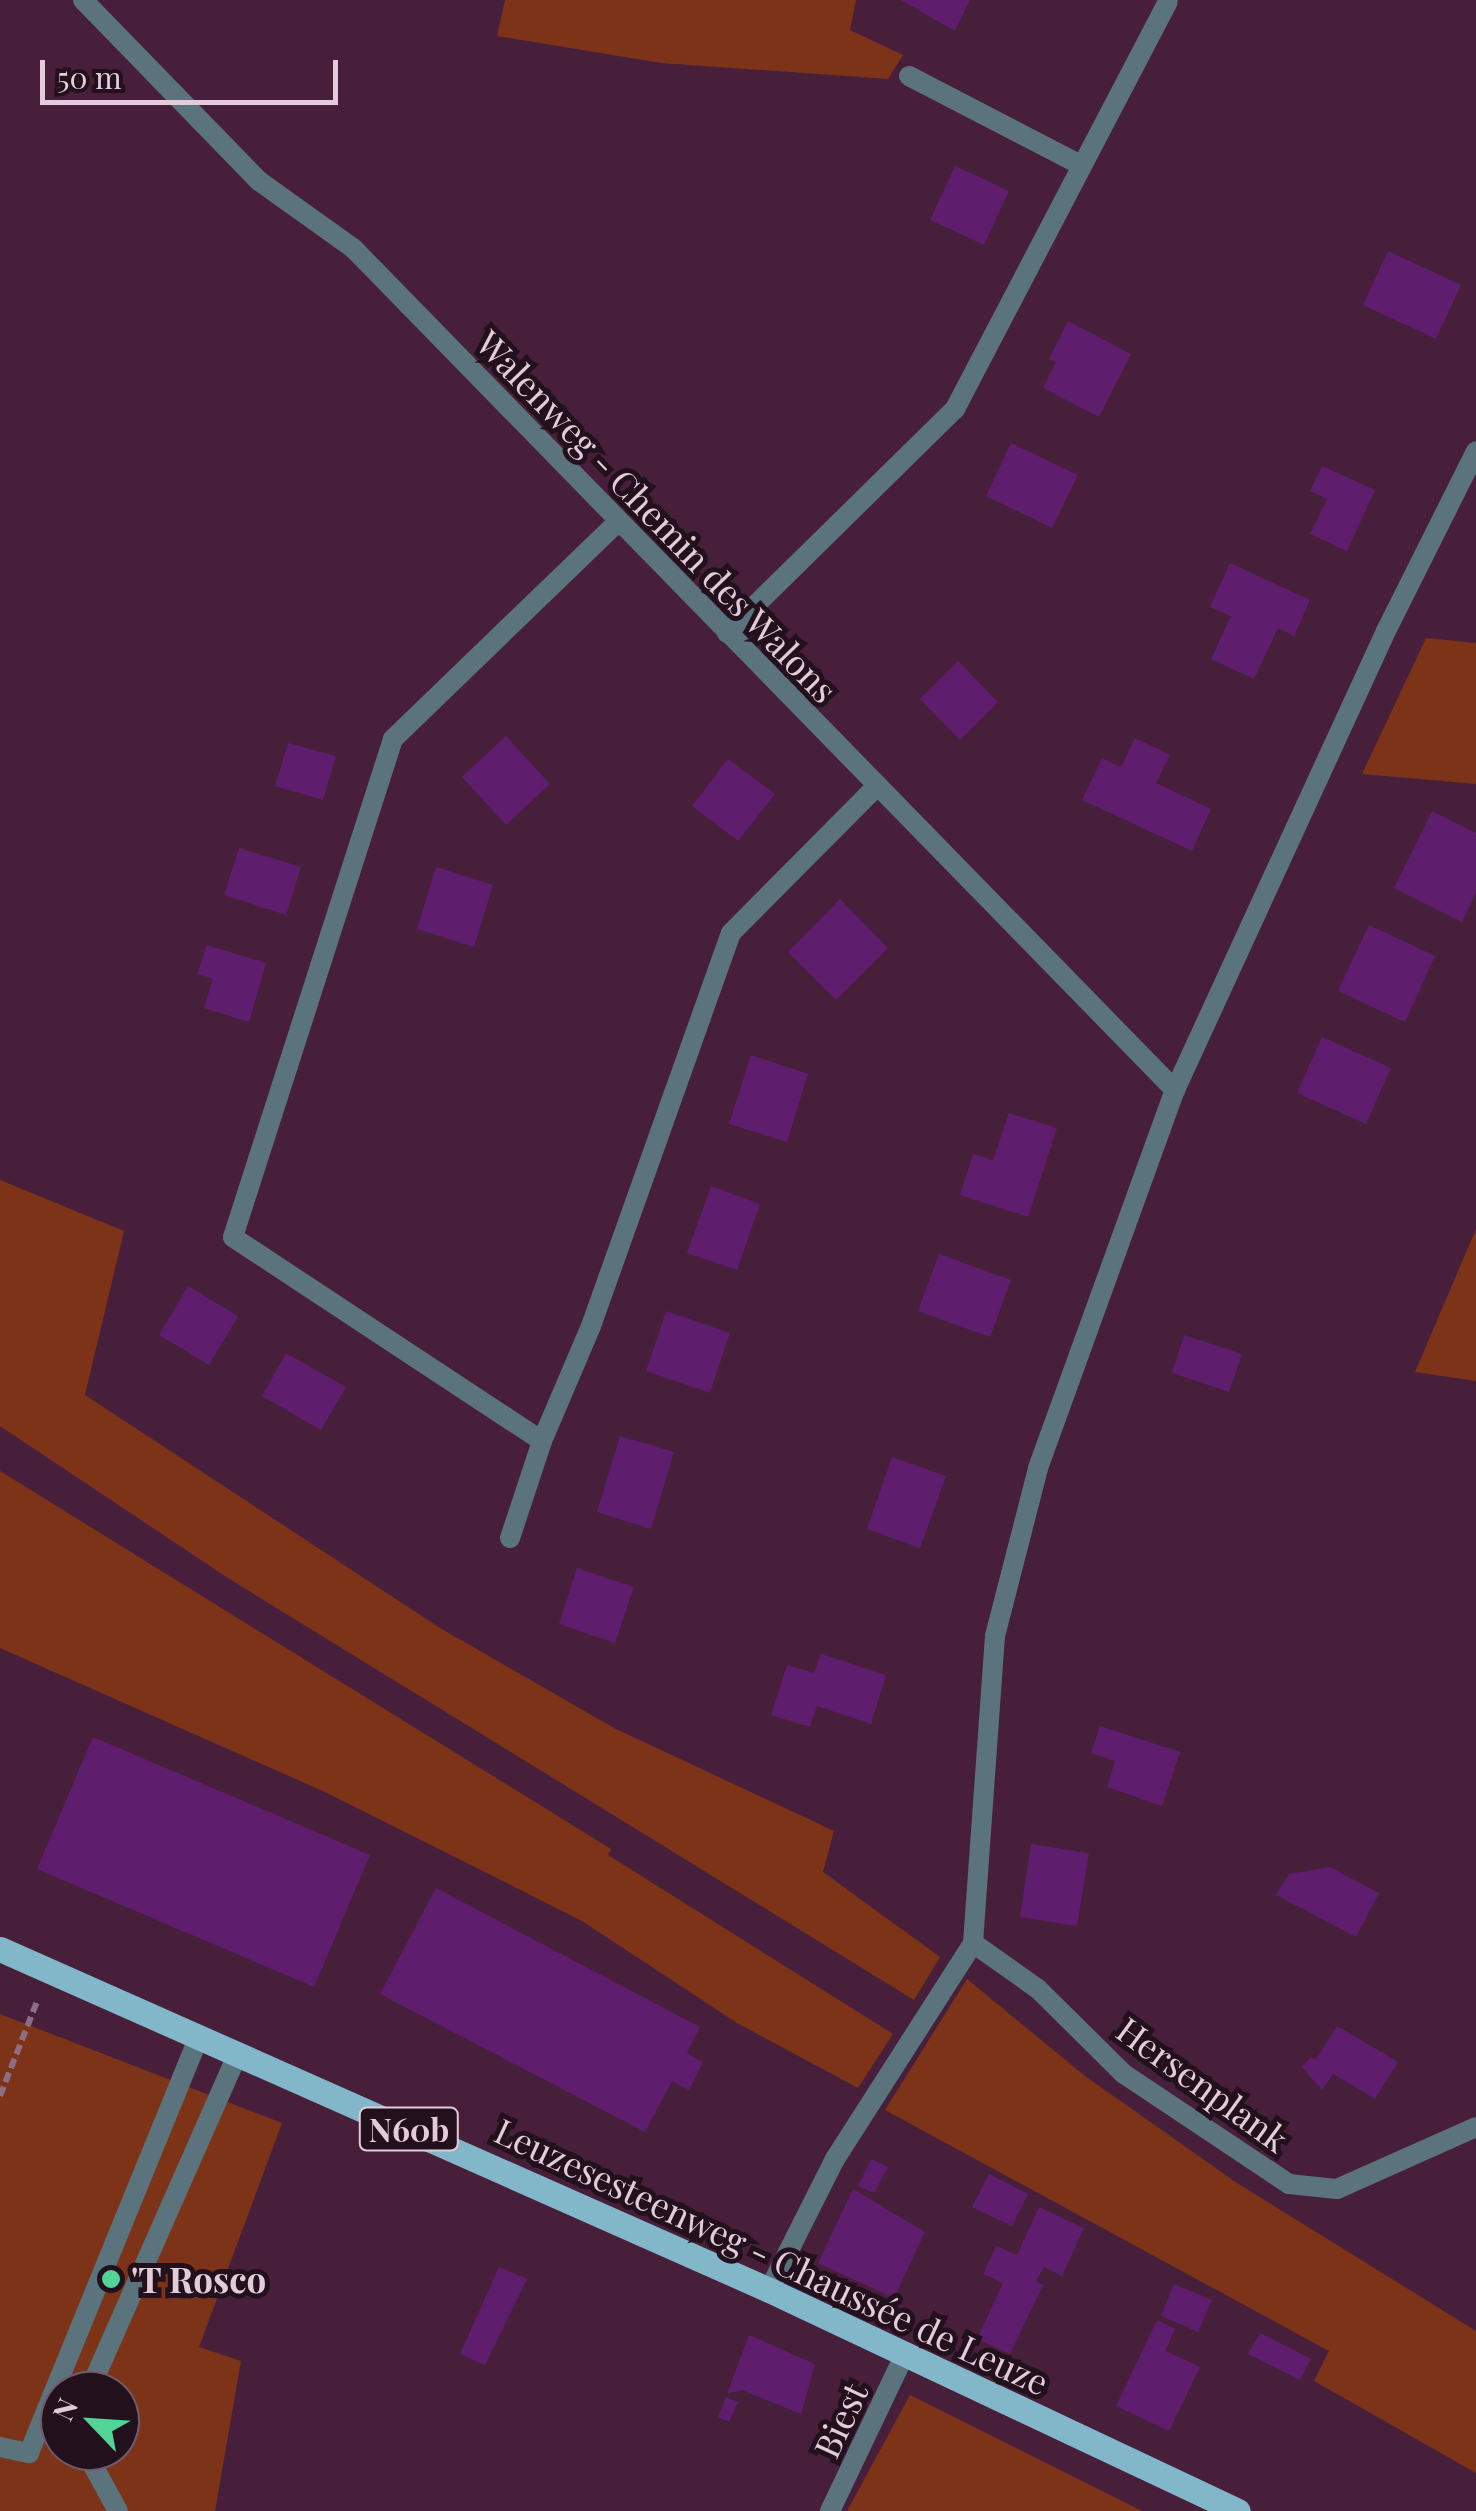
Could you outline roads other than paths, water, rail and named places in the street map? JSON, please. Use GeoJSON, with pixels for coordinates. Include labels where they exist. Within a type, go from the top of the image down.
{"type":"FeatureCollection","features":[{"type":"Feature","properties":{"kind":"main road","name":"Leuzesesteenweg - Chaussée de Leuze"},"geometry":{"type":"LineString","coordinates":[[0,1949],[769,2290],[1238,2511]]}},
{"type":"Feature","properties":{"kind":"street","name":"Walenweg - Chemin des Walons"},"geometry":{"type":"LineString","coordinates":[[82,0],[259,181],[353,248],[1175,1090]]}},
{"type":"Feature","properties":{"kind":"street"},"geometry":{"type":"LineString","coordinates":[[727,633],[955,409],[1078,164],[1168,2]]}},
{"type":"Feature","properties":{"kind":"street"},"geometry":{"type":"LineString","coordinates":[[909,76],[1078,164]]}},
{"type":"Feature","properties":{"kind":"street"},"geometry":{"type":"LineString","coordinates":[[769,2290],[835,2159],[973,1943],[996,1636],[1016,1539],[1175,1090],[1378,648],[1476,451]]}},
{"type":"Feature","properties":{"kind":"street"},"geometry":{"type":"LineString","coordinates":[[542,1441],[234,1237],[393,739],[618,522]]}},
{"type":"Feature","properties":{"kind":"street"},"geometry":{"type":"LineString","coordinates":[[510,1538],[542,1441],[591,1326],[731,933],[877,786]]}},
{"type":"Feature","properties":{"kind":"street","name":"Hersenplank"},"geometry":{"type":"LineString","coordinates":[[973,1943],[1038,1989],[1124,2074],[1289,2184],[1337,2190],[1476,2127]]}},
{"type":"Feature","properties":{"kind":"street"},"geometry":{"type":"LineString","coordinates":[[0,2446],[29,2454],[198,2036]]}},
{"type":"Feature","properties":{"kind":"street"},"geometry":{"type":"LineString","coordinates":[[97,2371],[238,2053]]}},
{"type":"Feature","properties":{"kind":"street","name":"Biest"},"geometry":{"type":"LineString","coordinates":[[830,2511],[905,2354]]}},
{"type":"Feature","properties":{"kind":"street"},"geometry":{"type":"LineString","coordinates":[[96,2471],[118,2511]]}},
{"type":"Feature","properties":{"kind":"place","name":"'T Rosco"},"geometry":{"type":"Point","coordinates":[111,2279]}}]}
